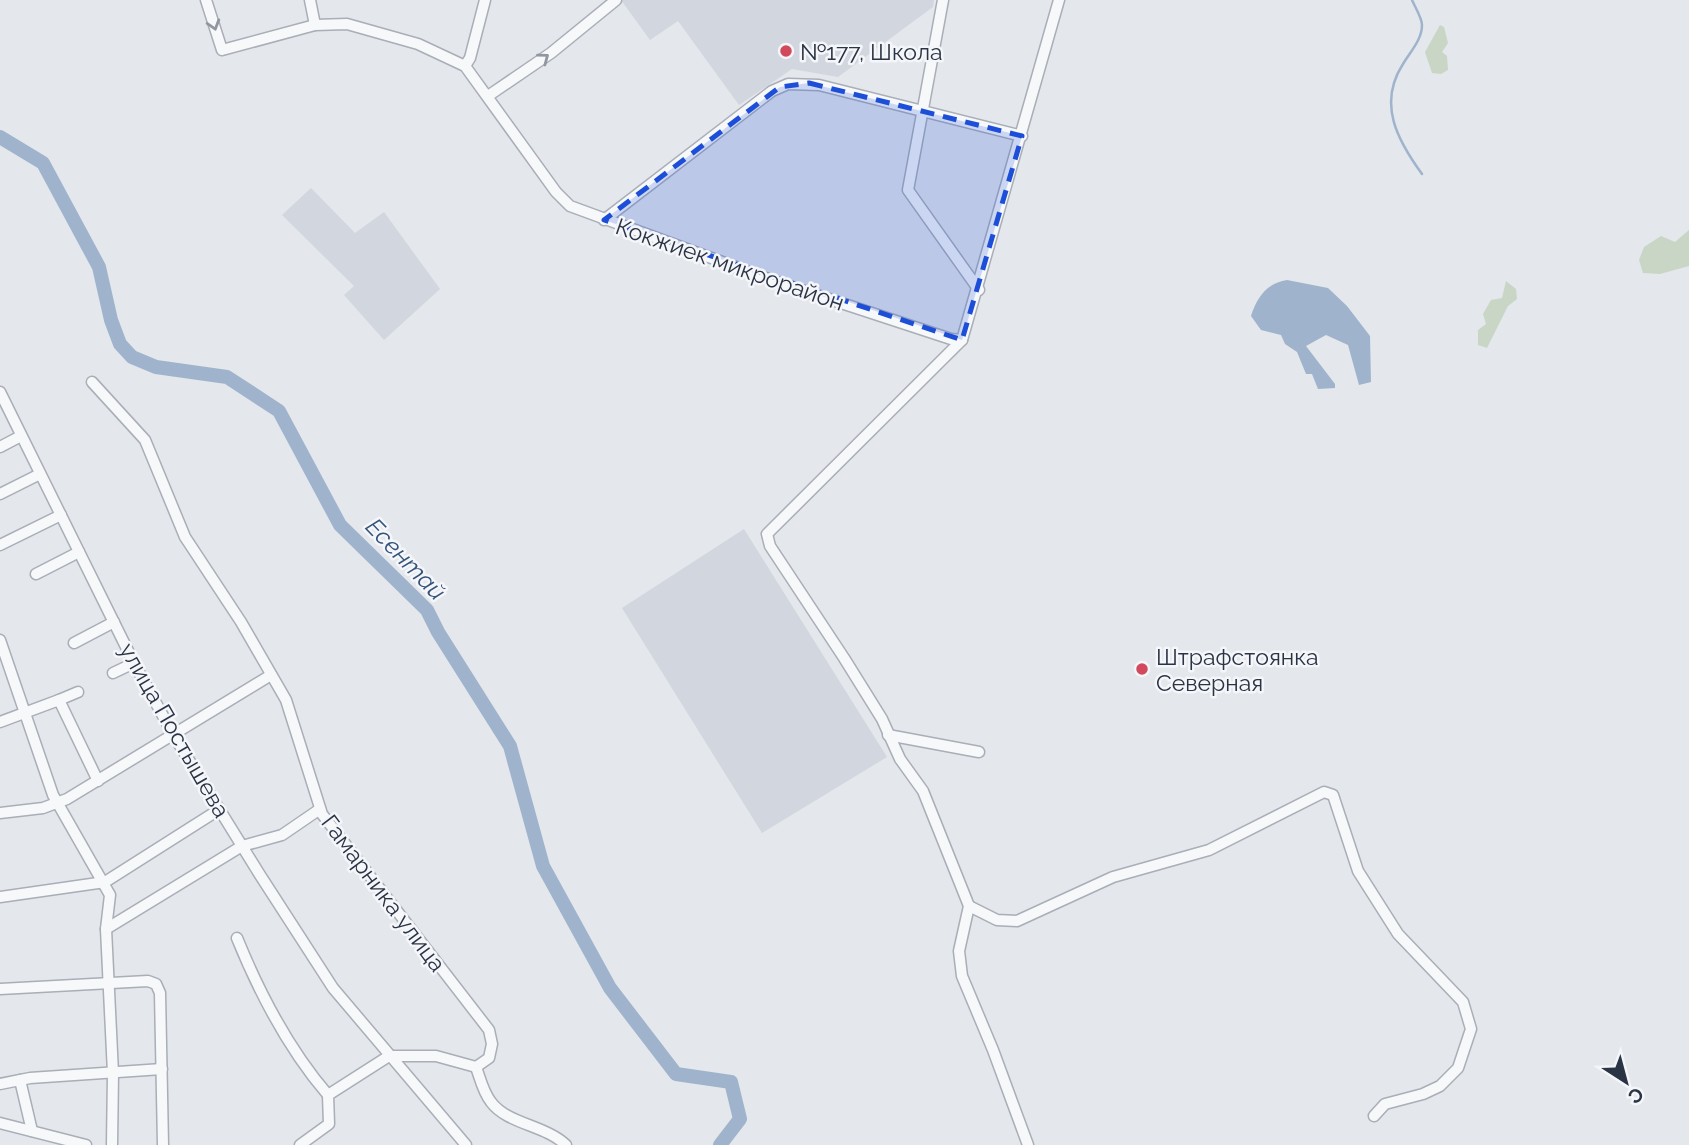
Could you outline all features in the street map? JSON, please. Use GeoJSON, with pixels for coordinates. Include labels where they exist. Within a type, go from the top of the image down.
{"type":"FeatureCollection","features":[{"type":"Feature","properties":{"kind":"street","name":"Кокжиек микрорайон"},"geometry":{"type":"LineString","coordinates":[[206,0],[222,50],[315,25],[347,24],[418,44],[465,66],[556,192],[570,206],[774,281],[951,339],[962,340]]}},
{"type":"Feature","properties":{"kind":"street"},"geometry":{"type":"LineString","coordinates":[[310,0],[315,25]]}},
{"type":"Feature","properties":{"kind":"street"},"geometry":{"type":"LineString","coordinates":[[465,66],[470,58],[485,0]]}},
{"type":"Feature","properties":{"kind":"street"},"geometry":{"type":"LineString","coordinates":[[488,96],[551,53],[615,0]]}},
{"type":"Feature","properties":{"kind":"street"},"geometry":{"type":"LineString","coordinates":[[943,0],[908,190],[979,289]]}},
{"type":"Feature","properties":{"kind":"street"},"geometry":{"type":"LineString","coordinates":[[1028,1145],[962,976],[958,951],[970,906],[923,791],[900,759],[882,719],[770,546],[767,534],[962,340],[979,289],[1059,0]]}},
{"type":"Feature","properties":{"kind":"street"},"geometry":{"type":"LineString","coordinates":[[604,220],[772,91],[788,84],[819,85],[1022,136]]}},
{"type":"Feature","properties":{"kind":"street","name":"Гамарника улица"},"geometry":{"type":"LineString","coordinates":[[92,382],[145,440],[185,537],[271,675],[295,725],[320,809],[489,1030],[492,1044],[489,1058],[476,1067]]}},
{"type":"Feature","properties":{"kind":"street","name":"улица Постышева"},"geometry":{"type":"LineString","coordinates":[[1,395],[134,663],[174,736],[320,972],[466,1145]]}},
{"type":"Feature","properties":{"kind":"street"},"geometry":{"type":"LineString","coordinates":[[0,447],[21,436]]}},
{"type":"Feature","properties":{"kind":"street"},"geometry":{"type":"LineString","coordinates":[[0,494],[40,474]]}},
{"type":"Feature","properties":{"kind":"street"},"geometry":{"type":"LineString","coordinates":[[0,545],[61,515]]}},
{"type":"Feature","properties":{"kind":"street"},"geometry":{"type":"LineString","coordinates":[[36,574],[79,552]]}},
{"type":"Feature","properties":{"kind":"street"},"geometry":{"type":"LineString","coordinates":[[74,643],[114,622]]}},
{"type":"Feature","properties":{"kind":"street"},"geometry":{"type":"LineString","coordinates":[[0,640],[23,714],[57,804],[110,895],[106,929],[113,1073],[112,1145]]}},
{"type":"Feature","properties":{"kind":"street"},"geometry":{"type":"LineString","coordinates":[[113,673],[134,663]]}},
{"type":"Feature","properties":{"kind":"street"},"geometry":{"type":"LineString","coordinates":[[0,813],[57,804],[174,736],[271,675]]}},
{"type":"Feature","properties":{"kind":"street"},"geometry":{"type":"LineString","coordinates":[[0,722],[78,692]]}},
{"type":"Feature","properties":{"kind":"street"},"geometry":{"type":"LineString","coordinates":[[59,700],[98,781]]}},
{"type":"Feature","properties":{"kind":"street"},"geometry":{"type":"LineString","coordinates":[[888,735],[979,752]]}},
{"type":"Feature","properties":{"kind":"street"},"geometry":{"type":"LineString","coordinates":[[970,906],[997,920],[1017,921],[1113,877],[1209,849],[1324,792],[1333,795],[1358,871],[1398,934],[1463,1002],[1471,1029],[1458,1068],[1440,1086],[1423,1094],[1385,1104],[1374,1116]]}},
{"type":"Feature","properties":{"kind":"street"},"geometry":{"type":"LineString","coordinates":[[0,897],[106,884],[220,808]]}},
{"type":"Feature","properties":{"kind":"street"},"geometry":{"type":"LineString","coordinates":[[106,929],[242,846],[282,835],[320,809]]}},
{"type":"Feature","properties":{"kind":"street"},"geometry":{"type":"LineString","coordinates":[[237,938],[252,976],[310,1075],[328,1095],[329,1124],[300,1145]]}},
{"type":"Feature","properties":{"kind":"street"},"geometry":{"type":"LineString","coordinates":[[0,989],[148,981],[156,984],[159,993],[163,1145]]}},
{"type":"Feature","properties":{"kind":"street"},"geometry":{"type":"LineString","coordinates":[[328,1095],[386,1053],[436,1056],[476,1067],[489,1100],[497,1109],[541,1128],[566,1145]]}},
{"type":"Feature","properties":{"kind":"street"},"geometry":{"type":"LineString","coordinates":[[0,1084],[20,1080],[162,1069]]}},
{"type":"Feature","properties":{"kind":"street"},"geometry":{"type":"LineString","coordinates":[[20,1080],[32,1131]]}},
{"type":"Feature","properties":{"kind":"street"},"geometry":{"type":"LineString","coordinates":[[0,1123],[86,1145]]}},
{"type":"Feature","properties":{"kind":"highlighted area"},"geometry":{"type":"Polygon","coordinates":[[[809,83],[1022,136],[962,340],[604,220],[780,87],[809,83]]]}},
{"type":"Feature","properties":{"kind":"shaded area","name":"№177, Школа"},"geometry":{"type":"Polygon","coordinates":[[[621,0],[934,0],[933,7],[838,77],[792,69],[739,105],[678,21],[650,40],[621,0]]]}},
{"type":"Feature","properties":{"kind":"shaded area"},"geometry":{"type":"Polygon","coordinates":[[[311,188],[355,233],[384,212],[440,289],[384,340],[344,295],[354,286],[282,215],[311,188]]]}},
{"type":"Feature","properties":{"kind":"shaded area"},"geometry":{"type":"Polygon","coordinates":[[[744,529],[887,757],[762,833],[622,608],[744,529]]]}},
{"type":"Feature","properties":{"kind":"green space"},"geometry":{"type":"Polygon","coordinates":[[[1440,25],[1444,27],[1448,43],[1442,52],[1447,56],[1448,70],[1441,74],[1432,73],[1425,52],[1440,25]]]}},
{"type":"Feature","properties":{"kind":"green space"},"geometry":{"type":"Polygon","coordinates":[[[1689,230],[1689,266],[1660,274],[1643,273],[1639,260],[1644,247],[1661,236],[1675,242],[1689,230]]]}},
{"type":"Feature","properties":{"kind":"green space"},"geometry":{"type":"Polygon","coordinates":[[[1506,281],[1516,289],[1517,299],[1508,306],[1487,348],[1478,345],[1478,330],[1486,324],[1483,314],[1491,300],[1502,298],[1506,281]]]}},
{"type":"Feature","properties":{"kind":"water"},"geometry":{"type":"Polygon","coordinates":[[[1287,280],[1328,288],[1347,306],[1370,336],[1371,382],[1359,385],[1348,345],[1326,335],[1306,346],[1335,384],[1335,388],[1318,389],[1312,374],[1306,374],[1297,352],[1285,344],[1281,335],[1261,330],[1251,316],[1256,303],[1268,288],[1287,280]]]}},
{"type":"Feature","properties":{"kind":"waterway"},"geometry":{"type":"LineString","coordinates":[[1412,0],[1422,25],[1418,41],[1395,79],[1391,108],[1405,149],[1422,174]]}},
{"type":"Feature","properties":{"kind":"waterway","name":"Есентай"},"geometry":{"type":"LineString","coordinates":[[0,137],[43,163],[99,267],[111,320],[120,344],[132,357],[156,367],[227,377],[279,411],[340,525],[427,610],[510,746],[543,866],[610,988],[676,1074],[731,1082],[740,1119],[720,1145]]}},
{"type":"Feature","properties":{"kind":"place","name":"№177, Школа"},"geometry":{"type":"Point","coordinates":[786,51]}},
{"type":"Feature","properties":{"kind":"place","name":"Штрафстоянка Северная"},"geometry":{"type":"Point","coordinates":[1142,669]}}]}
